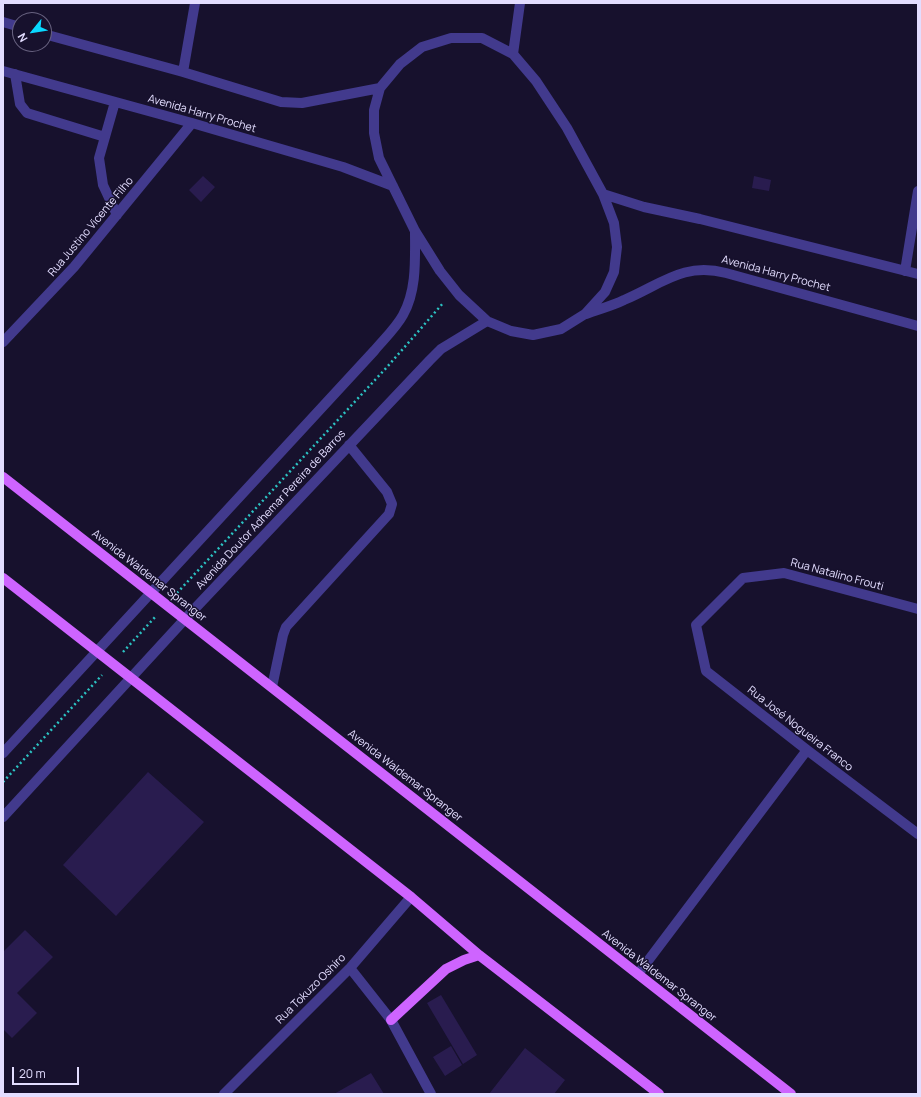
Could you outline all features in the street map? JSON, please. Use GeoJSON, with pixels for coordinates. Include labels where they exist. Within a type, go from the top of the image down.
{"type":"FeatureCollection","features":[{"type":"Feature","properties":{"kind":"main road","name":"Avenida Waldemar Spranger"},"geometry":{"type":"LineString","coordinates":[[3,478],[791,1094]]}},
{"type":"Feature","properties":{"kind":"main road"},"geometry":{"type":"LineString","coordinates":[[3,578],[130,679],[411,897],[479,955],[659,1094]]}},
{"type":"Feature","properties":{"kind":"main road"},"geometry":{"type":"LineString","coordinates":[[391,1020],[446,969],[464,960],[479,955]]}},
{"type":"Feature","properties":{"kind":"street"},"geometry":{"type":"LineString","coordinates":[[183,72],[195,3]]}},
{"type":"Feature","properties":{"kind":"street"},"geometry":{"type":"LineString","coordinates":[[513,54],[520,3]]}},
{"type":"Feature","properties":{"kind":"street"},"geometry":{"type":"LineString","coordinates":[[52,36],[183,72],[281,102],[302,103],[380,88]]}},
{"type":"Feature","properties":{"kind":"street"},"geometry":{"type":"LineString","coordinates":[[451,38],[482,38],[513,54],[536,81],[563,122],[603,194],[614,223],[617,248],[614,272],[605,292],[585,314],[560,328],[533,335],[512,332],[487,321],[455,290],[440,271],[415,231],[379,158],[374,133],[374,110],[380,88],[400,64],[422,47],[451,38]]}},
{"type":"Feature","properties":{"kind":"street","name":"Avenida Harry Prochet"},"geometry":{"type":"LineString","coordinates":[[3,71],[192,123],[343,167],[393,186]]}},
{"type":"Feature","properties":{"kind":"street"},"geometry":{"type":"LineString","coordinates":[[15,74],[20,104],[27,113],[105,137]]}},
{"type":"Feature","properties":{"kind":"street"},"geometry":{"type":"LineString","coordinates":[[116,102],[99,158],[102,185],[117,214]]}},
{"type":"Feature","properties":{"kind":"street","name":"Rua Justino Vicente Filho"},"geometry":{"type":"LineString","coordinates":[[3,342],[74,267],[192,123]]}},
{"type":"Feature","properties":{"kind":"street"},"geometry":{"type":"LineString","coordinates":[[905,271],[918,191]]}},
{"type":"Feature","properties":{"kind":"street"},"geometry":{"type":"LineString","coordinates":[[603,194],[644,207],[700,219],[918,274]]}},
{"type":"Feature","properties":{"kind":"street"},"geometry":{"type":"LineString","coordinates":[[3,753],[374,351],[403,316],[412,294],[415,231]]}},
{"type":"Feature","properties":{"kind":"street","name":"Avenida Harry Prochet"},"geometry":{"type":"LineString","coordinates":[[585,314],[624,301],[671,277],[702,269],[726,273],[918,326]]}},
{"type":"Feature","properties":{"kind":"street","name":"Avenida Doutor Adhemar Pereira de Barros"},"geometry":{"type":"LineString","coordinates":[[3,817],[185,619],[441,349],[487,321]]}},
{"type":"Feature","properties":{"kind":"street"},"geometry":{"type":"LineString","coordinates":[[272,687],[286,627],[389,514],[392,504],[387,492],[349,445]]}},
{"type":"Feature","properties":{"kind":"street","name":"Rua Natalino Frouti"},"geometry":{"type":"LineString","coordinates":[[696,625],[743,578],[784,573],[918,609]]}},
{"type":"Feature","properties":{"kind":"street","name":"Rua José Nogueira Franco"},"geometry":{"type":"LineString","coordinates":[[696,625],[706,671],[918,834]]}},
{"type":"Feature","properties":{"kind":"street"},"geometry":{"type":"LineString","coordinates":[[638,974],[807,750]]}},
{"type":"Feature","properties":{"kind":"street","name":"Rua Tokuzo Oshiro"},"geometry":{"type":"LineString","coordinates":[[224,1094],[350,968],[411,897]]}},
{"type":"Feature","properties":{"kind":"street"},"geometry":{"type":"LineString","coordinates":[[350,968],[391,1020],[432,1094]]}},
{"type":"Feature","properties":{"kind":"path"},"geometry":{"type":"LineString","coordinates":[[3,782],[388,366],[455,290]]}},
{"type":"Feature","properties":{"kind":"building"},"geometry":{"type":"Polygon","coordinates":[[[203,176],[215,187],[201,202],[189,190],[203,176]]]}},
{"type":"Feature","properties":{"kind":"building"},"geometry":{"type":"Polygon","coordinates":[[[754,176],[771,180],[769,191],[752,188],[754,176]]]}},
{"type":"Feature","properties":{"kind":"building"},"geometry":{"type":"Polygon","coordinates":[[[148,772],[204,822],[116,916],[63,865],[148,772]]]}},
{"type":"Feature","properties":{"kind":"building"},"geometry":{"type":"Polygon","coordinates":[[[25,930],[53,957],[17,993],[37,1013],[12,1038],[3,1029],[3,952],[25,930]]]}},
{"type":"Feature","properties":{"kind":"building"},"geometry":{"type":"Polygon","coordinates":[[[441,995],[477,1055],[463,1064],[427,1003],[441,995]]]}},
{"type":"Feature","properties":{"kind":"building"},"geometry":{"type":"Polygon","coordinates":[[[451,1046],[462,1065],[445,1076],[433,1057],[451,1046]]]}},
{"type":"Feature","properties":{"kind":"building"},"geometry":{"type":"Polygon","coordinates":[[[525,1048],[565,1080],[554,1094],[489,1094],[525,1048]]]}},
{"type":"Feature","properties":{"kind":"building"},"geometry":{"type":"Polygon","coordinates":[[[371,1073],[384,1094],[334,1094],[371,1073]]]}}]}
